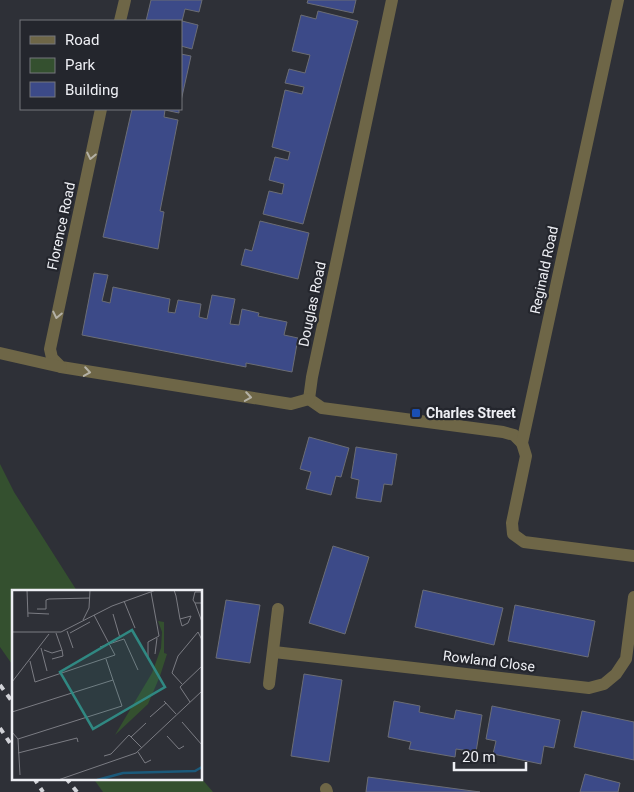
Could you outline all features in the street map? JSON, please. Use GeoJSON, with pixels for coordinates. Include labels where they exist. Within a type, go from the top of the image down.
{"type":"FeatureCollection","features":[{"type":"Feature","properties":{"kind":"street"},"geometry":{"type":"LineString","coordinates":[[120,20],[125,0]]}},
{"type":"Feature","properties":{"kind":"street","name":"Douglas Road"},"geometry":{"type":"LineString","coordinates":[[309,399],[314,367],[392,0]]}},
{"type":"Feature","properties":{"kind":"street","name":"Reginald Road"},"geometry":{"type":"LineString","coordinates":[[618,0],[522,443],[526,456],[512,523],[513,534],[524,542],[634,556]]}},
{"type":"Feature","properties":{"kind":"street","name":"Florence Road"},"geometry":{"type":"LineString","coordinates":[[60,367],[52,358],[50,349],[101,110]]}},
{"type":"Feature","properties":{"kind":"street"},"geometry":{"type":"LineString","coordinates":[[0,353],[60,367],[291,404],[309,399],[322,408],[503,432],[514,436],[522,443]]}},
{"type":"Feature","properties":{"kind":"street","name":"Rowland Close"},"geometry":{"type":"LineString","coordinates":[[274,652],[589,688],[604,684],[630,660],[634,597]]}},
{"type":"Feature","properties":{"kind":"street"},"geometry":{"type":"LineString","coordinates":[[269,684],[278,609]]}},
{"type":"Feature","properties":{"kind":"green space"},"geometry":{"type":"Polygon","coordinates":[[[0,464],[14,492],[76,590],[12,590],[12,664],[0,647],[0,464]]]}},
{"type":"Feature","properties":{"kind":"green space"},"geometry":{"type":"Polygon","coordinates":[[[202,779],[213,792],[103,792],[94,780],[202,779]]]}},
{"type":"Feature","properties":{"kind":"building"},"geometry":{"type":"Polygon","coordinates":[[[151,0],[202,0],[199,12],[185,9],[182,21],[146,20],[151,0]]]}},
{"type":"Feature","properties":{"kind":"building"},"geometry":{"type":"Polygon","coordinates":[[[308,0],[356,0],[353,13],[307,3],[308,0]]]}},
{"type":"Feature","properties":{"kind":"building"},"geometry":{"type":"Polygon","coordinates":[[[318,11],[358,21],[303,224],[263,214],[269,191],[282,194],[284,184],[269,180],[275,157],[288,160],[290,152],[272,147],[285,90],[302,94],[304,87],[285,83],[289,69],[305,73],[310,55],[292,51],[301,15],[316,19],[318,11]]]}},
{"type":"Feature","properties":{"kind":"building"},"geometry":{"type":"Polygon","coordinates":[[[182,21],[198,25],[192,49],[182,46],[182,21]]]}},
{"type":"Feature","properties":{"kind":"building"},"geometry":{"type":"Polygon","coordinates":[[[182,54],[191,56],[182,96],[182,54]]]}},
{"type":"Feature","properties":{"kind":"building"},"geometry":{"type":"Polygon","coordinates":[[[132,110],[165,110],[164,117],[178,120],[160,211],[164,212],[158,249],[103,237],[132,110]]]}},
{"type":"Feature","properties":{"kind":"building"},"geometry":{"type":"Polygon","coordinates":[[[165,110],[179,110],[179,113],[165,110]]]}},
{"type":"Feature","properties":{"kind":"building"},"geometry":{"type":"Polygon","coordinates":[[[260,221],[309,233],[298,279],[241,265],[245,249],[252,251],[260,221]]]}},
{"type":"Feature","properties":{"kind":"building"},"geometry":{"type":"Polygon","coordinates":[[[94,273],[108,275],[102,301],[110,303],[113,287],[170,299],[168,312],[175,313],[178,300],[201,304],[199,317],[207,319],[212,295],[235,299],[230,324],[239,325],[242,309],[259,313],[258,316],[287,322],[284,335],[298,338],[292,372],[246,363],[246,367],[82,335],[94,273]]]}},
{"type":"Feature","properties":{"kind":"building"},"geometry":{"type":"Polygon","coordinates":[[[309,437],[349,448],[341,477],[336,476],[331,495],[306,489],[311,472],[300,469],[309,437]]]}},
{"type":"Feature","properties":{"kind":"building"},"geometry":{"type":"Polygon","coordinates":[[[356,447],[397,454],[392,485],[384,484],[381,502],[356,498],[359,480],[351,478],[356,447]]]}},
{"type":"Feature","properties":{"kind":"building"},"geometry":{"type":"Polygon","coordinates":[[[333,546],[369,557],[345,634],[309,623],[333,546]]]}},
{"type":"Feature","properties":{"kind":"building"},"geometry":{"type":"Polygon","coordinates":[[[423,590],[503,608],[494,645],[415,627],[423,590]]]}},
{"type":"Feature","properties":{"kind":"building"},"geometry":{"type":"Polygon","coordinates":[[[226,600],[260,605],[250,663],[216,658],[226,600]]]}},
{"type":"Feature","properties":{"kind":"building"},"geometry":{"type":"Polygon","coordinates":[[[515,605],[595,621],[588,657],[508,641],[515,605]]]}},
{"type":"Feature","properties":{"kind":"building"},"geometry":{"type":"Polygon","coordinates":[[[304,674],[342,680],[329,762],[291,756],[304,674]]]}},
{"type":"Feature","properties":{"kind":"building"},"geometry":{"type":"Polygon","coordinates":[[[394,701],[420,706],[419,712],[454,719],[456,710],[482,715],[476,752],[456,749],[455,757],[409,749],[411,742],[388,737],[394,701]]]}},
{"type":"Feature","properties":{"kind":"building"},"geometry":{"type":"Polygon","coordinates":[[[492,706],[560,720],[554,748],[544,746],[541,764],[493,754],[496,741],[486,739],[492,706]]]}},
{"type":"Feature","properties":{"kind":"building"},"geometry":{"type":"Polygon","coordinates":[[[582,711],[634,722],[634,760],[574,747],[582,711]]]}},
{"type":"Feature","properties":{"kind":"building"},"geometry":{"type":"Polygon","coordinates":[[[585,774],[620,783],[618,792],[580,792],[585,774]]]}},
{"type":"Feature","properties":{"kind":"building"},"geometry":{"type":"Polygon","coordinates":[[[368,777],[480,792],[366,792],[368,777]]]}},
{"type":"Feature","properties":{"kind":"railway"},"geometry":{"type":"LineString","coordinates":[[0,685],[12,701]]}},
{"type":"Feature","properties":{"kind":"railway"},"geometry":{"type":"LineString","coordinates":[[0,728],[12,746]]}},
{"type":"Feature","properties":{"kind":"railway"},"geometry":{"type":"LineString","coordinates":[[35,780],[43,792]]}},
{"type":"Feature","properties":{"kind":"railway"},"geometry":{"type":"LineString","coordinates":[[68,780],[77,792]]}},
{"type":"Feature","properties":{"kind":"place","name":"Charles Street"},"geometry":{"type":"Point","coordinates":[416,413]}}]}
